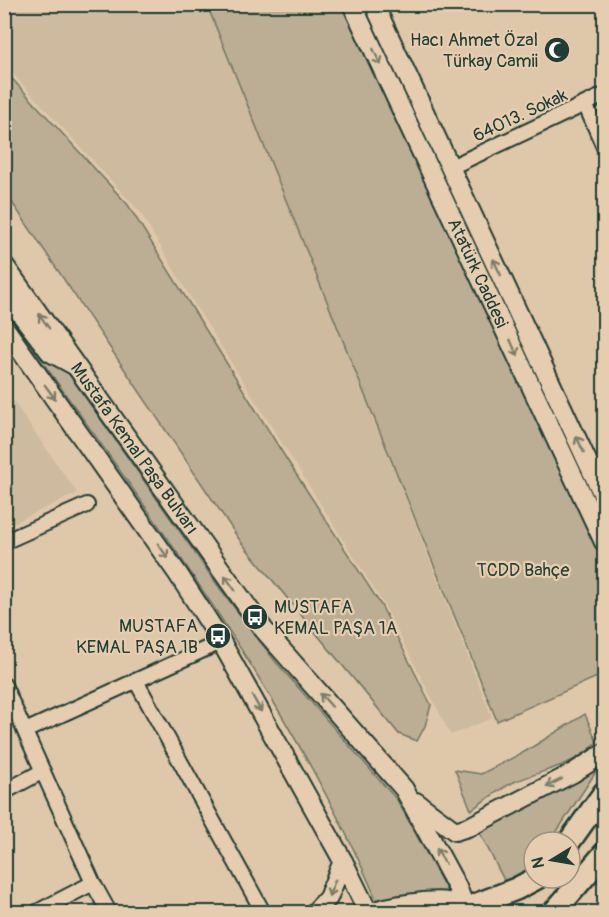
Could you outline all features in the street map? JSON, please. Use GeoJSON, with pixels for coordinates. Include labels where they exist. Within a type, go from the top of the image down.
{"type":"FeatureCollection","features":[{"type":"Feature","properties":{"kind":"main road","name":"Atatürk Caddesi"},"geometry":{"type":"LineString","coordinates":[[352,4],[604,542]]}},
{"type":"Feature","properties":{"kind":"main road","name":"Atatürk Caddesi"},"geometry":{"type":"LineString","coordinates":[[374,4],[604,497]]}},
{"type":"Feature","properties":{"kind":"main road","name":"Mustafa Kemal Paşa Bulvarı"},"geometry":{"type":"LineString","coordinates":[[4,265],[264,630],[408,795]]}},
{"type":"Feature","properties":{"kind":"main road"},"geometry":{"type":"LineString","coordinates":[[4,292],[50,352],[75,366]]}},
{"type":"Feature","properties":{"kind":"main road","name":"Mustafa Kemal Paşa Bulvarı"},"geometry":{"type":"LineString","coordinates":[[4,327],[178,573],[225,648],[370,912]]}},
{"type":"Feature","properties":{"kind":"main road"},"geometry":{"type":"LineString","coordinates":[[408,795],[455,831],[471,826],[563,779],[604,753]]}},
{"type":"Feature","properties":{"kind":"main road"},"geometry":{"type":"LineString","coordinates":[[578,830],[604,793]]}},
{"type":"Feature","properties":{"kind":"main road"},"geometry":{"type":"LineString","coordinates":[[408,795],[457,887],[463,911]]}},
{"type":"Feature","properties":{"kind":"main road"},"geometry":{"type":"LineString","coordinates":[[554,912],[604,854]]}},
{"type":"Feature","properties":{"kind":"main road"},"geometry":{"type":"LineString","coordinates":[[315,912],[328,898],[343,861]]}},
{"type":"Feature","properties":{"kind":"main road"},"geometry":{"type":"LineString","coordinates":[[463,911],[522,887]]}},
{"type":"Feature","properties":{"kind":"main road"},"geometry":{"type":"LineString","coordinates":[[370,912],[382,908],[440,901],[451,903],[463,911]]}},
{"type":"Feature","properties":{"kind":"street","name":"64013. Sokak"},"geometry":{"type":"LineString","coordinates":[[451,167],[604,95]]}},
{"type":"Feature","properties":{"kind":"street"},"geometry":{"type":"LineString","coordinates":[[585,104],[604,147]]}},
{"type":"Feature","properties":{"kind":"street"},"geometry":{"type":"LineString","coordinates":[[4,542],[87,505]]}},
{"type":"Feature","properties":{"kind":"street"},"geometry":{"type":"LineString","coordinates":[[25,731],[136,681],[225,648]]}},
{"type":"Feature","properties":{"kind":"street"},"geometry":{"type":"LineString","coordinates":[[136,681],[263,912]]}},
{"type":"Feature","properties":{"kind":"street"},"geometry":{"type":"LineString","coordinates":[[4,685],[93,883],[109,912]]}},
{"type":"Feature","properties":{"kind":"street"},"geometry":{"type":"LineString","coordinates":[[4,792],[43,771]]}},
{"type":"Feature","properties":{"kind":"street"},"geometry":{"type":"LineString","coordinates":[[37,912],[93,883]]}},
{"type":"Feature","properties":{"kind":"shaded area"},"geometry":{"type":"Polygon","coordinates":[[[5,5],[208,5],[238,75],[492,718],[451,735],[383,603],[195,305],[140,212],[5,65],[5,5]]]}},
{"type":"Feature","properties":{"kind":"shaded area"},"geometry":{"type":"Polygon","coordinates":[[[4,388],[77,493],[5,527],[4,527],[4,388]]]}},
{"type":"Feature","properties":{"kind":"green space","name":"TCDD Bahçe"},"geometry":{"type":"Polygon","coordinates":[[[207,5],[344,5],[604,554],[604,674],[497,721],[207,5]]]}},
{"type":"Feature","properties":{"kind":"green space"},"geometry":{"type":"Polygon","coordinates":[[[360,5],[365,5],[604,511],[604,524],[360,5]]]}},
{"type":"Feature","properties":{"kind":"green space"},"geometry":{"type":"Polygon","coordinates":[[[4,70],[128,205],[287,460],[381,605],[431,705],[425,726],[417,741],[399,734],[241,542],[5,192],[4,70]]]}},
{"type":"Feature","properties":{"kind":"green space"},"geometry":{"type":"Polygon","coordinates":[[[4,297],[43,350],[68,373],[221,590],[275,661],[397,800],[448,893],[377,901],[340,822],[254,670],[157,523],[5,309],[4,297]]]}},
{"type":"Feature","properties":{"kind":"green space"},"geometry":{"type":"Polygon","coordinates":[[[585,714],[597,742],[589,750],[558,767],[514,782],[471,810],[455,770],[481,774],[526,751],[585,714]]]}},
{"type":"Feature","properties":{"kind":"green space"},"geometry":{"type":"Polygon","coordinates":[[[601,764],[558,830],[522,830],[522,873],[519,875],[504,880],[478,829],[601,764]]]}},
{"type":"Feature","properties":{"kind":"place","name":"Hacı Ahmet Özal Türkay Camii"},"geometry":{"type":"Point","coordinates":[557,50]}},
{"type":"Feature","properties":{"kind":"place","name":"MUSTAFA KEMAL PAŞA 1A"},"geometry":{"type":"Point","coordinates":[255,617]}},
{"type":"Feature","properties":{"kind":"place","name":"MUSTAFA KEMAL PAŞA 1B"},"geometry":{"type":"Point","coordinates":[218,636]}}]}
